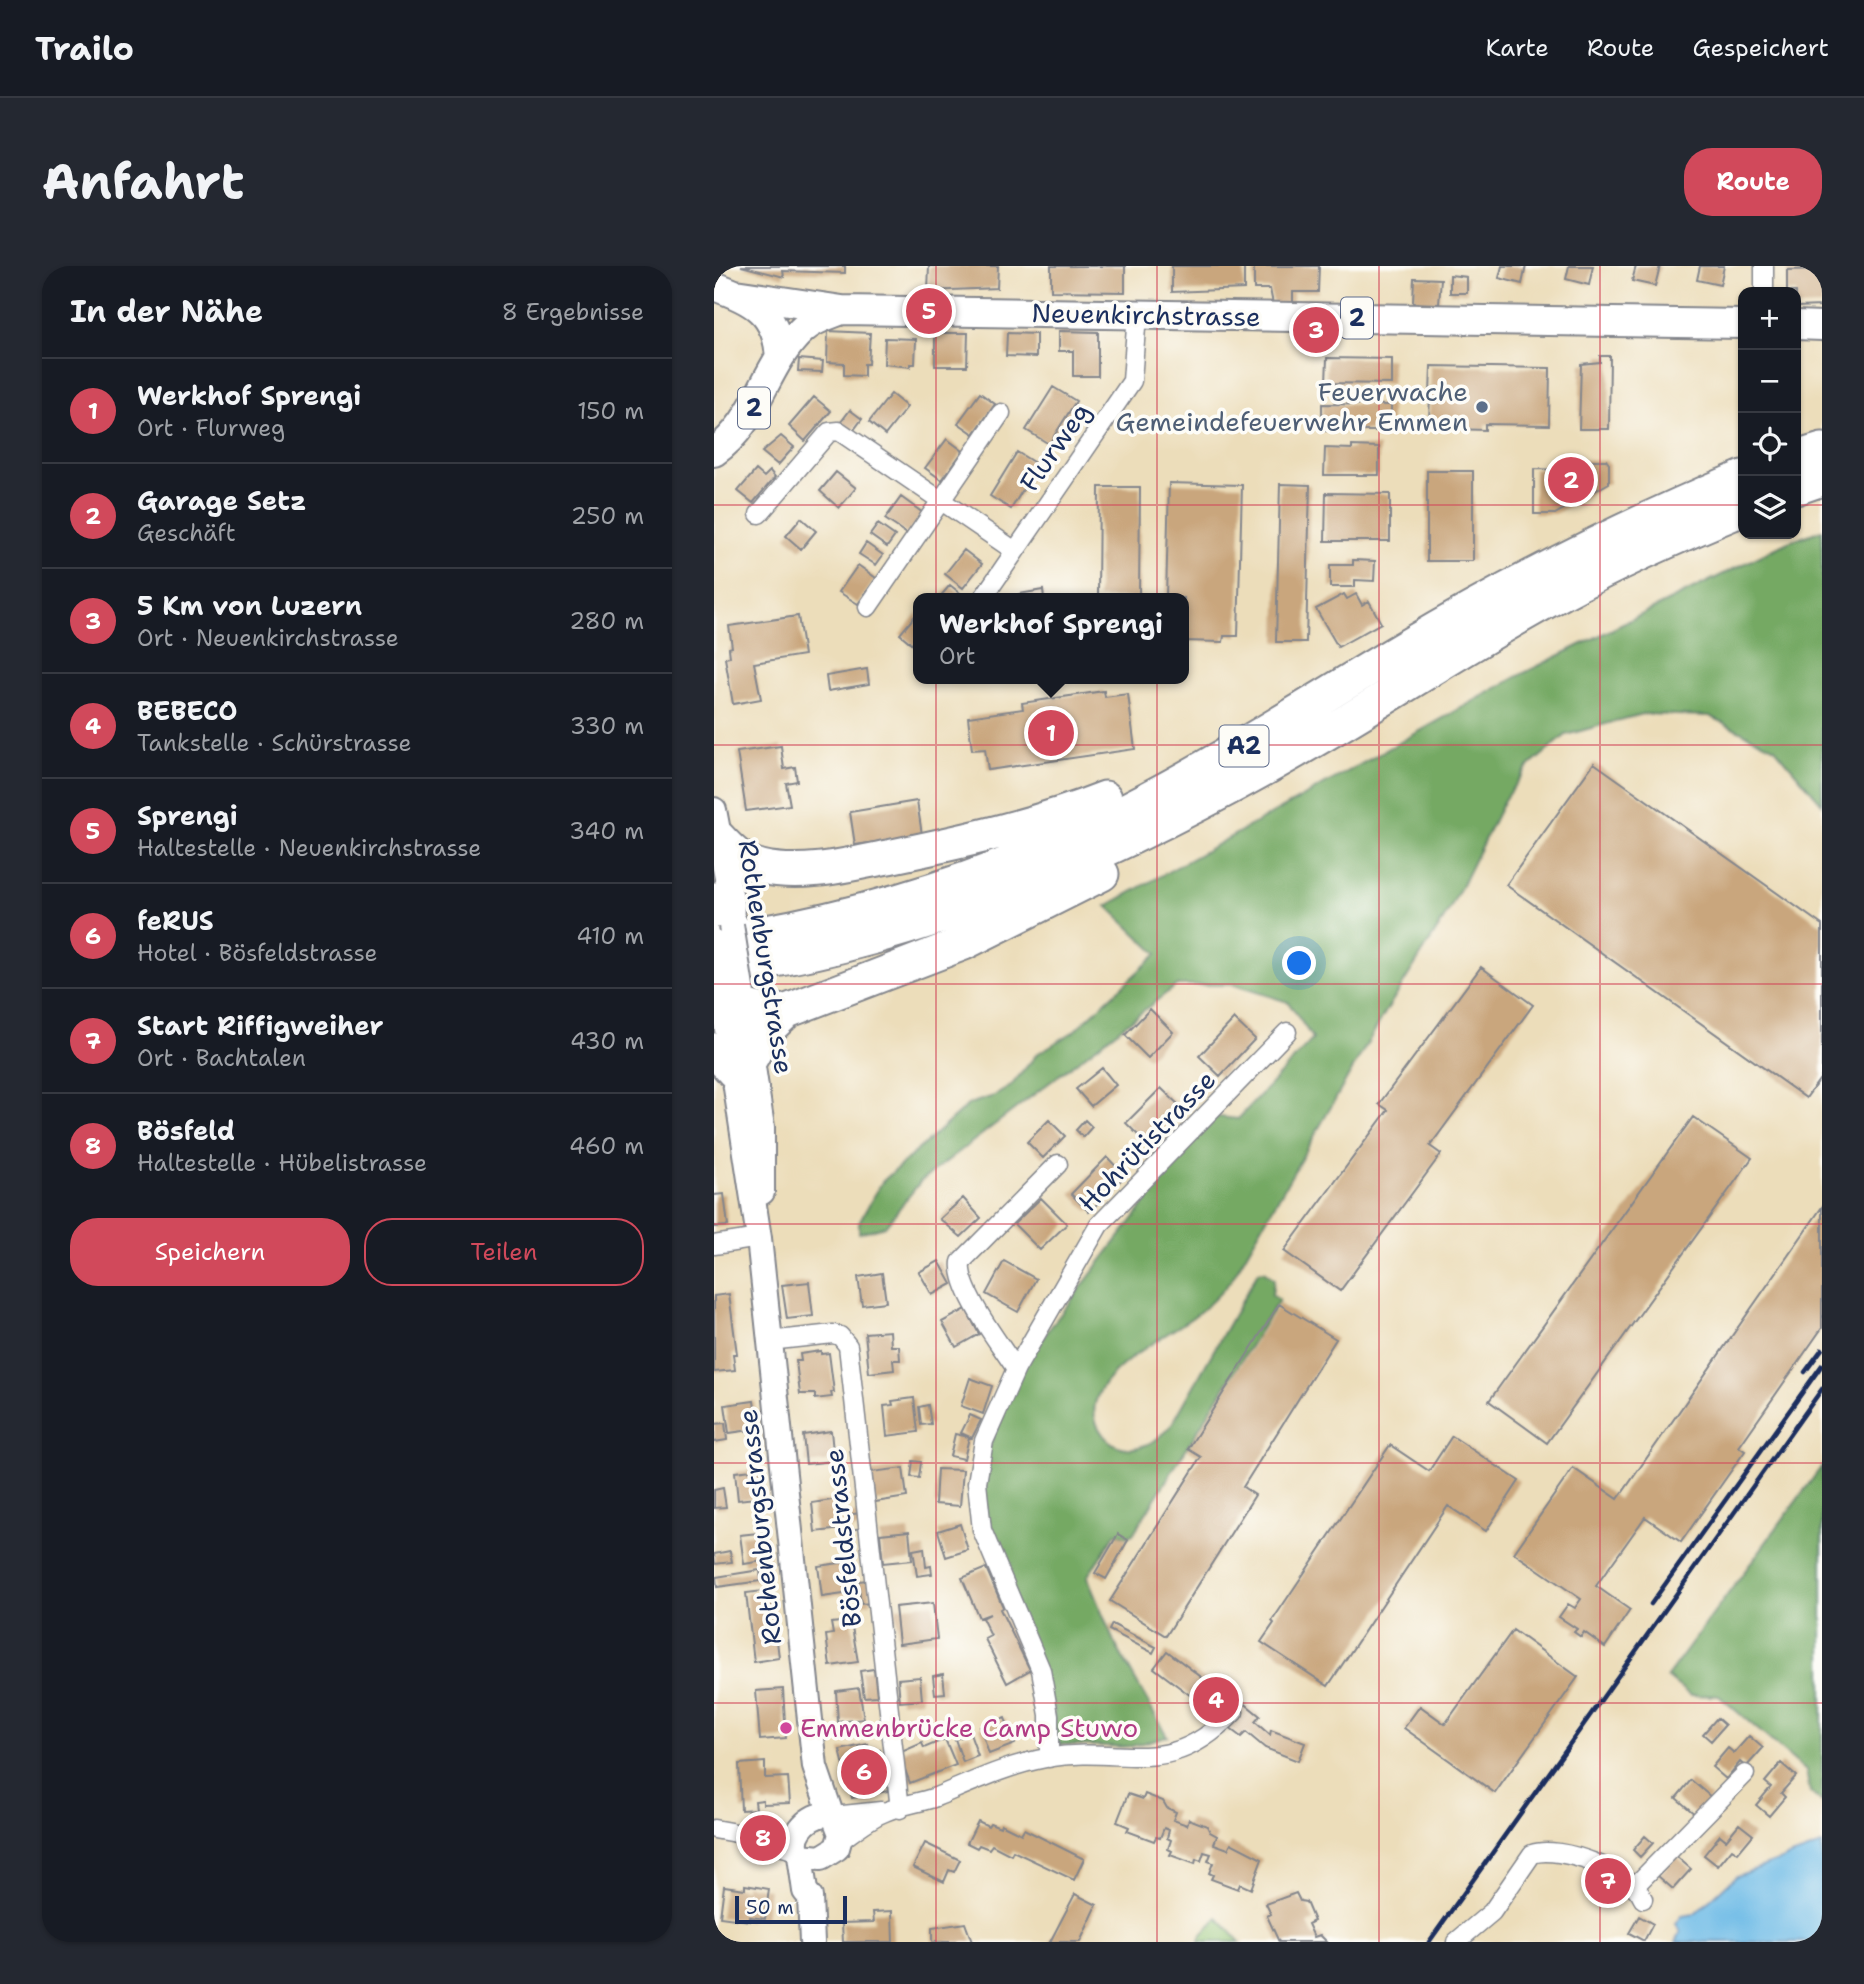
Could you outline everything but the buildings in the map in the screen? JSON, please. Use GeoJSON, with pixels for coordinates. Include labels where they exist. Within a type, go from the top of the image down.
{"type":"FeatureCollection","features":[{"type":"Feature","properties":{"kind":"highway"},"geometry":{"type":"LineString","coordinates":[[1801,456],[1822,450]]}},
{"type":"Feature","properties":{"kind":"highway","name":"A2"},"geometry":{"type":"LineString","coordinates":[[721,920],[793,928],[877,907],[974,876],[1039,850],[1245,746],[1404,648],[1582,550],[1738,479]]}},
{"type":"Feature","properties":{"kind":"highway"},"geometry":{"type":"LineString","coordinates":[[1801,486],[1822,480]]}},
{"type":"Feature","properties":{"kind":"highway","name":"A2"},"geometry":{"type":"LineString","coordinates":[[727,999],[839,945],[984,901],[1075,864],[1157,826],[1275,763],[1561,593],[1738,511]]}},
{"type":"Feature","properties":{"kind":"highway"},"geometry":{"type":"LineString","coordinates":[[716,824],[747,863],[775,870],[804,871],[919,851],[1054,817],[1170,770],[1359,665],[1404,648]]}},
{"type":"Feature","properties":{"kind":"highway"},"geometry":{"type":"LineString","coordinates":[[727,999],[771,1012],[787,1011],[901,968],[1010,922],[1180,834],[1275,763]]}},
{"type":"Feature","properties":{"kind":"highway"},"geometry":{"type":"LineString","coordinates":[[733,1060],[787,1011]]}},
{"type":"Feature","properties":{"kind":"main road","name":"2"},"geometry":{"type":"LineString","coordinates":[[724,290],[842,310]]}},
{"type":"Feature","properties":{"kind":"main road"},"geometry":{"type":"LineString","coordinates":[[724,290],[769,317],[779,337],[780,357]]}},
{"type":"Feature","properties":{"kind":"main road","name":"2"},"geometry":{"type":"LineString","coordinates":[[715,452],[733,436],[759,400],[780,357],[803,329],[842,310]]}},
{"type":"Feature","properties":{"kind":"main road","name":"Neuenkirchstrasse"},"geometry":{"type":"LineString","coordinates":[[842,310],[1738,324]]}},
{"type":"Feature","properties":{"kind":"main road"},"geometry":{"type":"LineString","coordinates":[[1801,326],[1822,326]]}},
{"type":"Feature","properties":{"kind":"main road","name":"Rothenburgstrasse"},"geometry":{"type":"LineString","coordinates":[[716,824],[733,1060],[763,1145],[758,1238],[815,1768],[811,1780],[813,1835],[805,1891],[810,1897],[812,1942]]}},
{"type":"Feature","properties":{"kind":"main road"},"geometry":{"type":"LineString","coordinates":[[813,1835],[832,1853],[840,1841]]}},
{"type":"Feature","properties":{"kind":"street"},"geometry":{"type":"LineString","coordinates":[[1764,266],[1764,287]]}},
{"type":"Feature","properties":{"kind":"street","name":"Flurweg"},"geometry":{"type":"LineString","coordinates":[[986,593],[1132,381],[1137,314]]}},
{"type":"Feature","properties":{"kind":"street"},"geometry":{"type":"LineString","coordinates":[[868,607],[1001,413]]}},
{"type":"Feature","properties":{"kind":"street"},"geometry":{"type":"LineString","coordinates":[[759,514],[828,432],[839,431],[1015,551]]}},
{"type":"Feature","properties":{"kind":"street","name":"Hohrütistrasse"},"geometry":{"type":"LineString","coordinates":[[1049,1758],[1049,1715],[1041,1670],[982,1530],[977,1501],[984,1441],[1016,1369],[1099,1225],[1287,1032]]}},
{"type":"Feature","properties":{"kind":"street","name":"Hohrütistrasse"},"geometry":{"type":"LineString","coordinates":[[1016,1369],[981,1315],[962,1277],[961,1262],[1058,1164]]}},
{"type":"Feature","properties":{"kind":"street"},"geometry":{"type":"LineString","coordinates":[[714,1244],[758,1238]]}},
{"type":"Feature","properties":{"kind":"street","name":"Bösfeldstrasse"},"geometry":{"type":"LineString","coordinates":[[769,1341],[833,1334],[840,1336],[848,1346],[892,1810]]}},
{"type":"Feature","properties":{"kind":"street"},"geometry":{"type":"LineString","coordinates":[[715,1833],[763,1838],[770,1833],[813,1835],[1010,1768],[1049,1758],[1077,1755],[1167,1755],[1204,1740],[1234,1712]]}},
{"type":"Feature","properties":{"kind":"street"},"geometry":{"type":"LineString","coordinates":[[1456,1942],[1492,1912],[1532,1854],[1542,1850],[1557,1850],[1625,1877],[1639,1893],[1745,1774]]}},
{"type":"Feature","properties":{"kind":"street"},"geometry":{"type":"LineString","coordinates":[[840,1841],[892,1810]]}},
{"type":"Feature","properties":{"kind":"green space"},"geometry":{"type":"Polygon","coordinates":[[[1822,530],[1822,804],[1775,748],[1710,716],[1642,714],[1566,735],[1527,768],[1504,800],[1450,909],[1386,1011],[1232,1279],[1216,1298],[1197,1314],[1126,1363],[1109,1378],[1098,1395],[1094,1412],[1100,1430],[1108,1440],[1117,1446],[1128,1448],[1149,1444],[1174,1421],[1258,1272],[1264,1271],[1274,1279],[1272,1295],[1279,1300],[1133,1534],[1127,1537],[1116,1533],[1087,1577],[1114,1642],[1167,1736],[1129,1747],[1052,1744],[1054,1711],[986,1519],[983,1477],[989,1446],[1027,1358],[1212,1116],[1238,1119],[1313,1039],[1288,1002],[1234,985],[1177,985],[921,1181],[885,1226],[859,1233],[859,1222],[882,1182],[969,1104],[994,1096],[1011,1086],[1037,1054],[1073,1032],[1157,954],[1107,906],[1524,673],[1801,537],[1822,530]]]}},
{"type":"Feature","properties":{"kind":"green space"},"geometry":{"type":"Polygon","coordinates":[[[1822,1466],[1822,1803],[1810,1792],[1806,1771],[1719,1696],[1690,1695],[1667,1677],[1822,1466]]]}},
{"type":"Feature","properties":{"kind":"green space"},"geometry":{"type":"Polygon","coordinates":[[[1218,1918],[1240,1942],[1200,1942],[1202,1935],[1218,1918]]]}},
{"type":"Feature","properties":{"kind":"water"},"geometry":{"type":"Polygon","coordinates":[[[1822,1845],[1822,1942],[1676,1942],[1681,1931],[1676,1924],[1682,1916],[1695,1914],[1736,1876],[1822,1845]]]}},
{"type":"Feature","properties":{"kind":"railway"},"geometry":{"type":"LineString","coordinates":[[1805,1372],[1822,1349]]}},
{"type":"Feature","properties":{"kind":"railway"},"geometry":{"type":"LineString","coordinates":[[1651,1604],[1822,1365]]}},
{"type":"Feature","properties":{"kind":"railway"},"geometry":{"type":"LineString","coordinates":[[1429,1942],[1822,1389]]}},
{"type":"Feature","properties":{"kind":"place","name":"Sprengi"},"geometry":{"type":"Point","coordinates":[929,311]}},
{"type":"Feature","properties":{"kind":"place","name":"5 Km von Luzern"},"geometry":{"type":"Point","coordinates":[1316,330]}},
{"type":"Feature","properties":{"kind":"place","name":"Feuerwache Gemeindefeuerwehr Emmen"},"geometry":{"type":"Point","coordinates":[1482,407]}},
{"type":"Feature","properties":{"kind":"place","name":"Garage Setz"},"geometry":{"type":"Point","coordinates":[1571,480]}},
{"type":"Feature","properties":{"kind":"place","name":"Werkhof Sprengi"},"geometry":{"type":"Point","coordinates":[1051,733]}},
{"type":"Feature","properties":{"kind":"place","name":"BEBECO"},"geometry":{"type":"Point","coordinates":[1216,1700]}},
{"type":"Feature","properties":{"kind":"place","name":"Emmenbrücke Camp Stuwo"},"geometry":{"type":"Point","coordinates":[786,1728]}},
{"type":"Feature","properties":{"kind":"place","name":"feRUS"},"geometry":{"type":"Point","coordinates":[864,1772]}},
{"type":"Feature","properties":{"kind":"place","name":"Bösfeld"},"geometry":{"type":"Point","coordinates":[763,1838]}},
{"type":"Feature","properties":{"kind":"place","name":"Start Riffigweiher"},"geometry":{"type":"Point","coordinates":[1608,1881]}}]}
